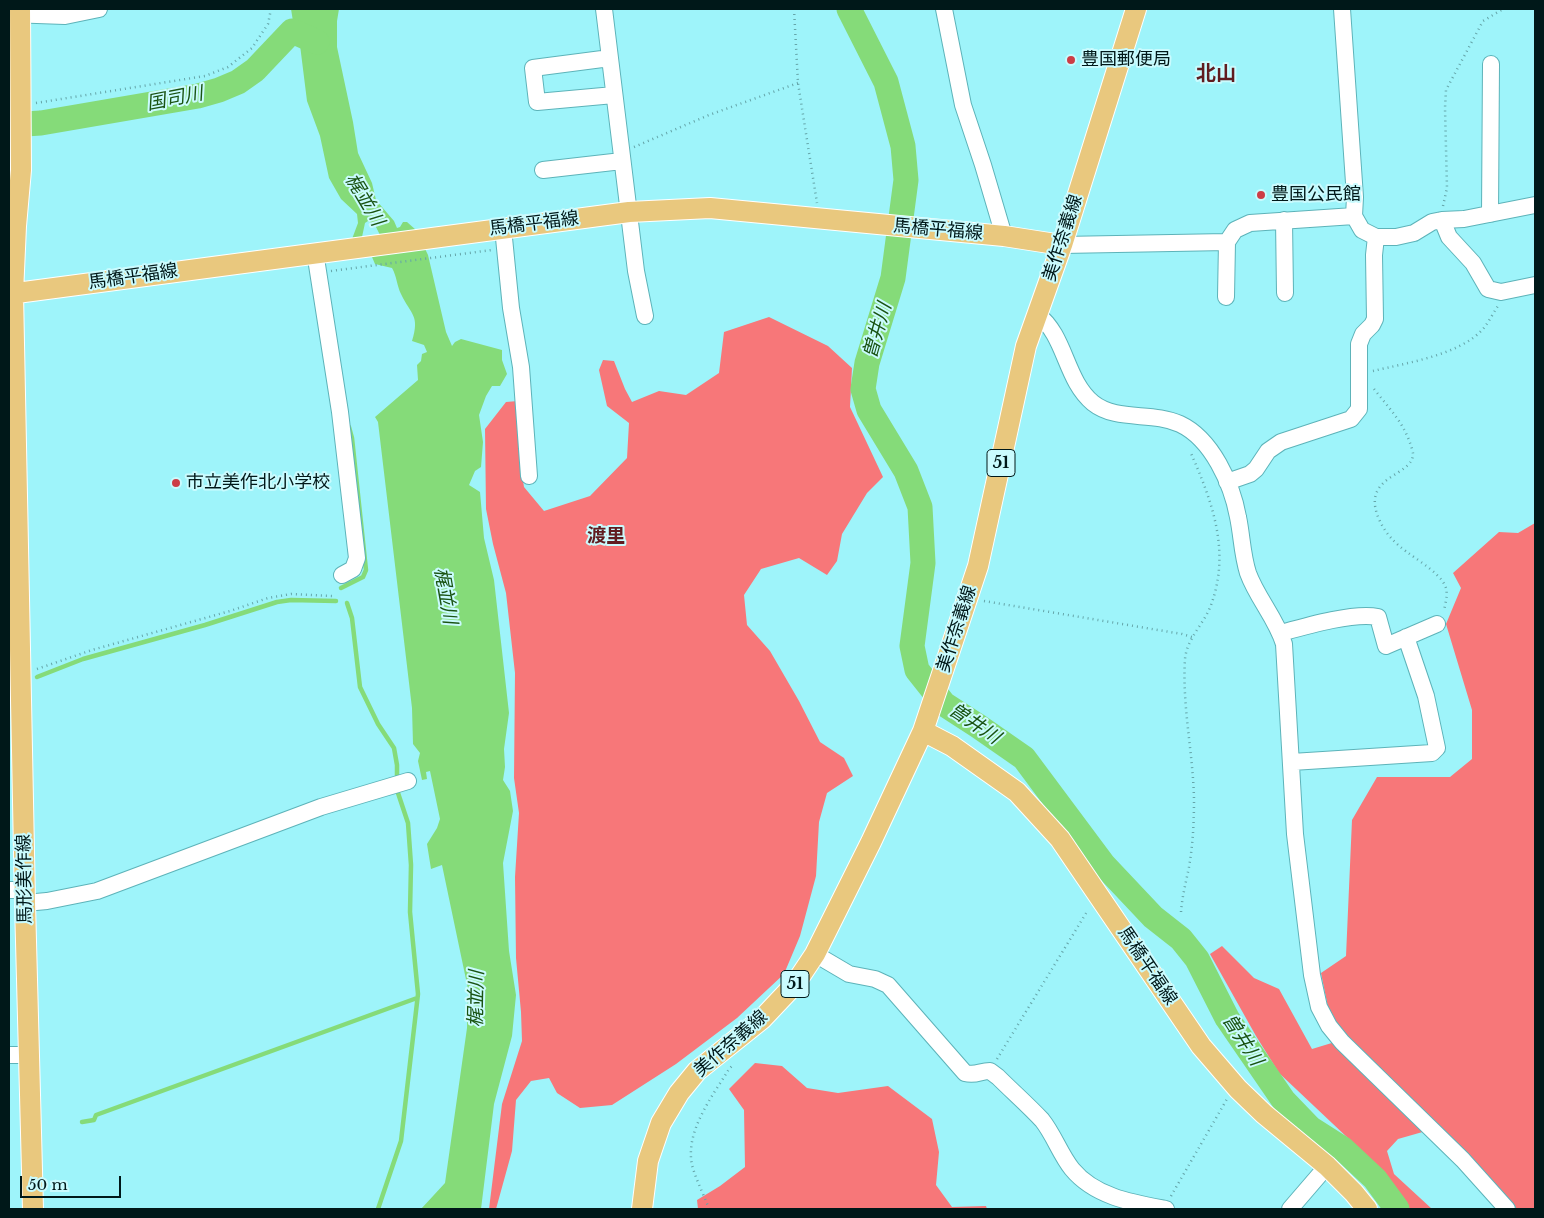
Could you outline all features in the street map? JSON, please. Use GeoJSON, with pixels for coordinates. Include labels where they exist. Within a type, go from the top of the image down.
{"type":"FeatureCollection","features":[{"type":"Feature","properties":{"kind":"main road","name":"美作奈義線"},"geometry":{"type":"LineString","coordinates":[[642,1209],[648,1161],[661,1122],[679,1092],[696,1070],[762,1019],[795,984],[814,954],[871,842],[923,730],[978,566],[1026,346],[1062,245],[1136,9]]}},
{"type":"Feature","properties":{"kind":"main road","name":"馬形美作線"},"geometry":{"type":"LineString","coordinates":[[16,12],[22,107],[22,170],[11,294],[21,674],[20,894],[30,1056],[33,1209]]}},
{"type":"Feature","properties":{"kind":"main road","name":"馬橋平福線"},"geometry":{"type":"LineString","coordinates":[[11,294],[628,212],[710,208],[1004,236],[1062,245]]}},
{"type":"Feature","properties":{"kind":"main road","name":"馬橋平福線"},"geometry":{"type":"LineString","coordinates":[[923,730],[952,746],[1017,792],[1060,839],[1201,1046],[1238,1089],[1264,1114],[1327,1166],[1367,1209]]}},
{"type":"Feature","properties":{"kind":"street"},"geometry":{"type":"LineString","coordinates":[[16,12],[65,16],[100,9]]}},
{"type":"Feature","properties":{"kind":"street"},"geometry":{"type":"LineString","coordinates":[[604,9],[628,212],[636,271],[645,316]]}},
{"type":"Feature","properties":{"kind":"street"},"geometry":{"type":"LineString","coordinates":[[944,9],[963,105],[1004,236]]}},
{"type":"Feature","properties":{"kind":"street"},"geometry":{"type":"LineString","coordinates":[[1342,9],[1355,197],[1354,216],[1362,230],[1376,237],[1396,237],[1414,233],[1432,222],[1464,219],[1535,205]]}},
{"type":"Feature","properties":{"kind":"street"},"geometry":{"type":"LineString","coordinates":[[610,58],[533,68],[537,102],[614,95]]}},
{"type":"Feature","properties":{"kind":"street"},"geometry":{"type":"LineString","coordinates":[[1490,214],[1492,64]]}},
{"type":"Feature","properties":{"kind":"street"},"geometry":{"type":"LineString","coordinates":[[543,170],[622,156]]}},
{"type":"Feature","properties":{"kind":"street"},"geometry":{"type":"LineString","coordinates":[[1226,297],[1227,242],[1235,230],[1250,223],[1354,216]]}},
{"type":"Feature","properties":{"kind":"street"},"geometry":{"type":"LineString","coordinates":[[1284,220],[1285,293]]}},
{"type":"Feature","properties":{"kind":"street"},"geometry":{"type":"LineString","coordinates":[[1442,220],[1449,237],[1473,262],[1488,290],[1501,292],[1535,285]]}},
{"type":"Feature","properties":{"kind":"street"},"geometry":{"type":"LineString","coordinates":[[500,228],[521,366],[529,476]]}},
{"type":"Feature","properties":{"kind":"street"},"geometry":{"type":"LineString","coordinates":[[1226,482],[1250,474],[1256,469],[1268,451],[1281,442],[1351,419],[1359,409],[1359,344],[1363,334],[1375,319],[1374,255],[1376,237]]}},
{"type":"Feature","properties":{"kind":"street"},"geometry":{"type":"LineString","coordinates":[[1062,245],[1227,242]]}},
{"type":"Feature","properties":{"kind":"street"},"geometry":{"type":"LineString","coordinates":[[317,252],[340,412],[356,558],[353,568],[342,575]]}},
{"type":"Feature","properties":{"kind":"street"},"geometry":{"type":"LineString","coordinates":[[1037,314],[1046,320],[1079,387],[1091,402],[1103,410],[1157,417],[1180,424],[1204,442],[1219,462],[1238,516],[1243,556],[1249,575],[1281,633],[1284,644],[1295,834],[1312,976],[1319,1007],[1329,1026],[1342,1042],[1463,1160],[1507,1209]]}},
{"type":"Feature","properties":{"kind":"street"},"geometry":{"type":"LineString","coordinates":[[1281,633],[1313,624],[1368,615],[1378,617],[1386,646],[1437,624]]}},
{"type":"Feature","properties":{"kind":"street"},"geometry":{"type":"LineString","coordinates":[[1292,762],[1432,753],[1437,748],[1426,696],[1406,637]]}},
{"type":"Feature","properties":{"kind":"street"},"geometry":{"type":"LineString","coordinates":[[20,894],[48,901],[97,890],[321,807],[408,781]]}},
{"type":"Feature","properties":{"kind":"street"},"geometry":{"type":"LineString","coordinates":[[814,954],[850,974],[874,978],[888,984],[965,1073],[973,1076],[990,1070],[1042,1120],[1073,1170],[1091,1186],[1132,1203],[1167,1204]]}},
{"type":"Feature","properties":{"kind":"street"},"geometry":{"type":"LineString","coordinates":[[9,1055],[30,1056]]}},
{"type":"Feature","properties":{"kind":"street"},"geometry":{"type":"LineString","coordinates":[[1290,1209],[1327,1166]]}},
{"type":"Feature","properties":{"kind":"path"},"geometry":{"type":"LineString","coordinates":[[22,107],[206,76],[228,67],[252,48],[268,24],[271,9]]}},
{"type":"Feature","properties":{"kind":"path"},"geometry":{"type":"LineString","coordinates":[[794,9],[798,82],[819,219]]}},
{"type":"Feature","properties":{"kind":"path"},"geometry":{"type":"LineString","coordinates":[[1442,220],[1441,214],[1447,188],[1446,90],[1483,21],[1503,9]]}},
{"type":"Feature","properties":{"kind":"path"},"geometry":{"type":"LineString","coordinates":[[622,156],[709,115],[798,82]]}},
{"type":"Feature","properties":{"kind":"path"},"geometry":{"type":"LineString","coordinates":[[324,272],[500,248]]}},
{"type":"Feature","properties":{"kind":"path"},"geometry":{"type":"LineString","coordinates":[[1359,374],[1437,356],[1461,345],[1483,330],[1500,303],[1501,292]]}},
{"type":"Feature","properties":{"kind":"path"},"geometry":{"type":"LineString","coordinates":[[1359,374],[1366,378],[1400,420],[1413,454],[1410,462],[1380,484],[1376,496],[1376,511],[1380,522],[1393,541],[1430,568],[1446,586],[1447,594],[1442,620],[1437,624]]}},
{"type":"Feature","properties":{"kind":"path"},"geometry":{"type":"LineString","coordinates":[[1181,912],[1193,834],[1194,798],[1185,702],[1185,658],[1192,637],[1210,607],[1217,585],[1219,544],[1213,509],[1189,448]]}},
{"type":"Feature","properties":{"kind":"path"},"geometry":{"type":"LineString","coordinates":[[21,674],[92,650],[222,614],[268,598],[291,594],[332,596]]}},
{"type":"Feature","properties":{"kind":"path"},"geometry":{"type":"LineString","coordinates":[[968,597],[1192,637]]}},
{"type":"Feature","properties":{"kind":"path"},"geometry":{"type":"LineString","coordinates":[[990,1070],[1098,894]]}},
{"type":"Feature","properties":{"kind":"path"},"geometry":{"type":"LineString","coordinates":[[709,1209],[692,1166],[691,1150],[696,1127],[729,1069],[736,1062]]}},
{"type":"Feature","properties":{"kind":"path"},"geometry":{"type":"LineString","coordinates":[[1167,1204],[1229,1097],[1238,1089]]}},
{"type":"Feature","properties":{"kind":"shaded area"},"geometry":{"type":"Polygon","coordinates":[[[769,317],[828,346],[852,368],[850,407],[883,477],[867,493],[842,534],[837,561],[827,575],[799,558],[761,569],[744,595],[747,625],[770,651],[820,742],[844,758],[853,776],[827,793],[819,822],[816,876],[800,936],[784,974],[737,1018],[676,1064],[612,1105],[580,1108],[557,1093],[549,1078],[531,1081],[516,1100],[512,1151],[496,1209],[489,1209],[502,1104],[522,1041],[516,958],[515,877],[519,813],[514,778],[515,673],[506,593],[486,509],[485,429],[506,402],[518,401],[520,463],[524,487],[544,511],[590,496],[627,458],[629,423],[607,406],[599,370],[603,360],[614,361],[632,402],[659,391],[686,395],[719,373],[724,332],[769,317]]]}},
{"type":"Feature","properties":{"kind":"shaded area"},"geometry":{"type":"Polygon","coordinates":[[[1535,523],[1535,1209],[1517,1209],[1478,1165],[1426,1131],[1398,1139],[1387,1151],[1394,1174],[1432,1209],[1405,1209],[1385,1179],[1350,1140],[1279,1073],[1210,954],[1222,946],[1254,978],[1279,989],[1312,1049],[1335,1042],[1321,973],[1346,956],[1352,820],[1377,777],[1450,777],[1472,759],[1472,710],[1446,624],[1461,588],[1453,573],[1499,532],[1518,533],[1535,523]]]}},
{"type":"Feature","properties":{"kind":"shaded area"},"geometry":{"type":"Polygon","coordinates":[[[755,1063],[782,1066],[807,1088],[838,1093],[888,1086],[932,1119],[939,1152],[936,1185],[952,1207],[986,1206],[987,1209],[698,1209],[697,1200],[745,1167],[744,1110],[729,1089],[755,1063]]]}},
{"type":"Feature","properties":{"kind":"water","name":"梶並川"},"geometry":{"type":"Polygon","coordinates":[[[291,9],[339,9],[337,47],[358,153],[372,183],[376,200],[394,221],[397,228],[403,222],[407,222],[416,230],[428,255],[446,332],[452,346],[461,339],[502,350],[502,360],[507,374],[500,386],[492,386],[479,415],[483,442],[481,467],[475,471],[469,485],[480,492],[484,538],[494,580],[509,713],[504,749],[505,767],[503,780],[510,791],[513,811],[503,863],[509,951],[516,995],[512,1036],[494,1104],[481,1209],[421,1209],[445,1183],[467,1028],[468,989],[442,865],[431,869],[427,844],[440,819],[430,771],[426,772],[427,779],[422,780],[418,761],[420,753],[413,744],[412,708],[378,422],[375,417],[418,380],[417,365],[421,361],[422,354],[427,352],[424,345],[412,341],[415,320],[400,291],[392,268],[375,264],[372,257],[380,235],[375,225],[368,221],[365,223],[362,237],[352,239],[358,223],[357,214],[341,199],[329,178],[320,136],[307,101],[300,45],[296,40],[291,9]]]}},
{"type":"Feature","properties":{"kind":"waterway","name":"曽井川"},"geometry":{"type":"LineString","coordinates":[[849,9],[886,82],[903,146],[906,180],[893,278],[867,363],[863,389],[869,410],[906,471],[920,507],[923,563],[912,646],[917,670],[944,704],[1024,758],[1103,864],[1153,917],[1181,939],[1197,959],[1227,1018],[1284,1101],[1310,1128],[1343,1149],[1375,1179],[1397,1209]]}},
{"type":"Feature","properties":{"kind":"waterway","name":"国司川"},"geometry":{"type":"LineString","coordinates":[[9,125],[41,123],[198,96],[238,82],[255,70],[292,31],[317,42]]}},
{"type":"Feature","properties":{"kind":"waterway"},"geometry":{"type":"LineString","coordinates":[[341,588],[363,577],[366,570],[352,438],[349,427]]}},
{"type":"Feature","properties":{"kind":"waterway"},"geometry":{"type":"LineString","coordinates":[[37,677],[83,659],[205,625],[277,602],[291,600],[336,601]]}},
{"type":"Feature","properties":{"kind":"waterway"},"geometry":{"type":"LineString","coordinates":[[347,603],[352,618],[360,687],[378,724],[394,748],[397,778]]}},
{"type":"Feature","properties":{"kind":"waterway"},"geometry":{"type":"LineString","coordinates":[[378,1209],[401,1141],[418,994],[410,912],[411,865],[408,823],[397,790]]}},
{"type":"Feature","properties":{"kind":"waterway"},"geometry":{"type":"LineString","coordinates":[[82,1122],[94,1120],[96,1115],[417,998]]}},
{"type":"Feature","properties":{"kind":"place","name":"豊国郵便局"},"geometry":{"type":"Point","coordinates":[1071,60]}},
{"type":"Feature","properties":{"kind":"place","name":"豊国公民館"},"geometry":{"type":"Point","coordinates":[1261,195]}},
{"type":"Feature","properties":{"kind":"place","name":"市立美作北小学校"},"geometry":{"type":"Point","coordinates":[176,483]}},
{"type":"Feature","properties":{"kind":"district","name":"北山"},"geometry":{"type":"Point","coordinates":[1216,74]}},
{"type":"Feature","properties":{"kind":"district","name":"渡里"},"geometry":{"type":"Point","coordinates":[606,537]}}]}
